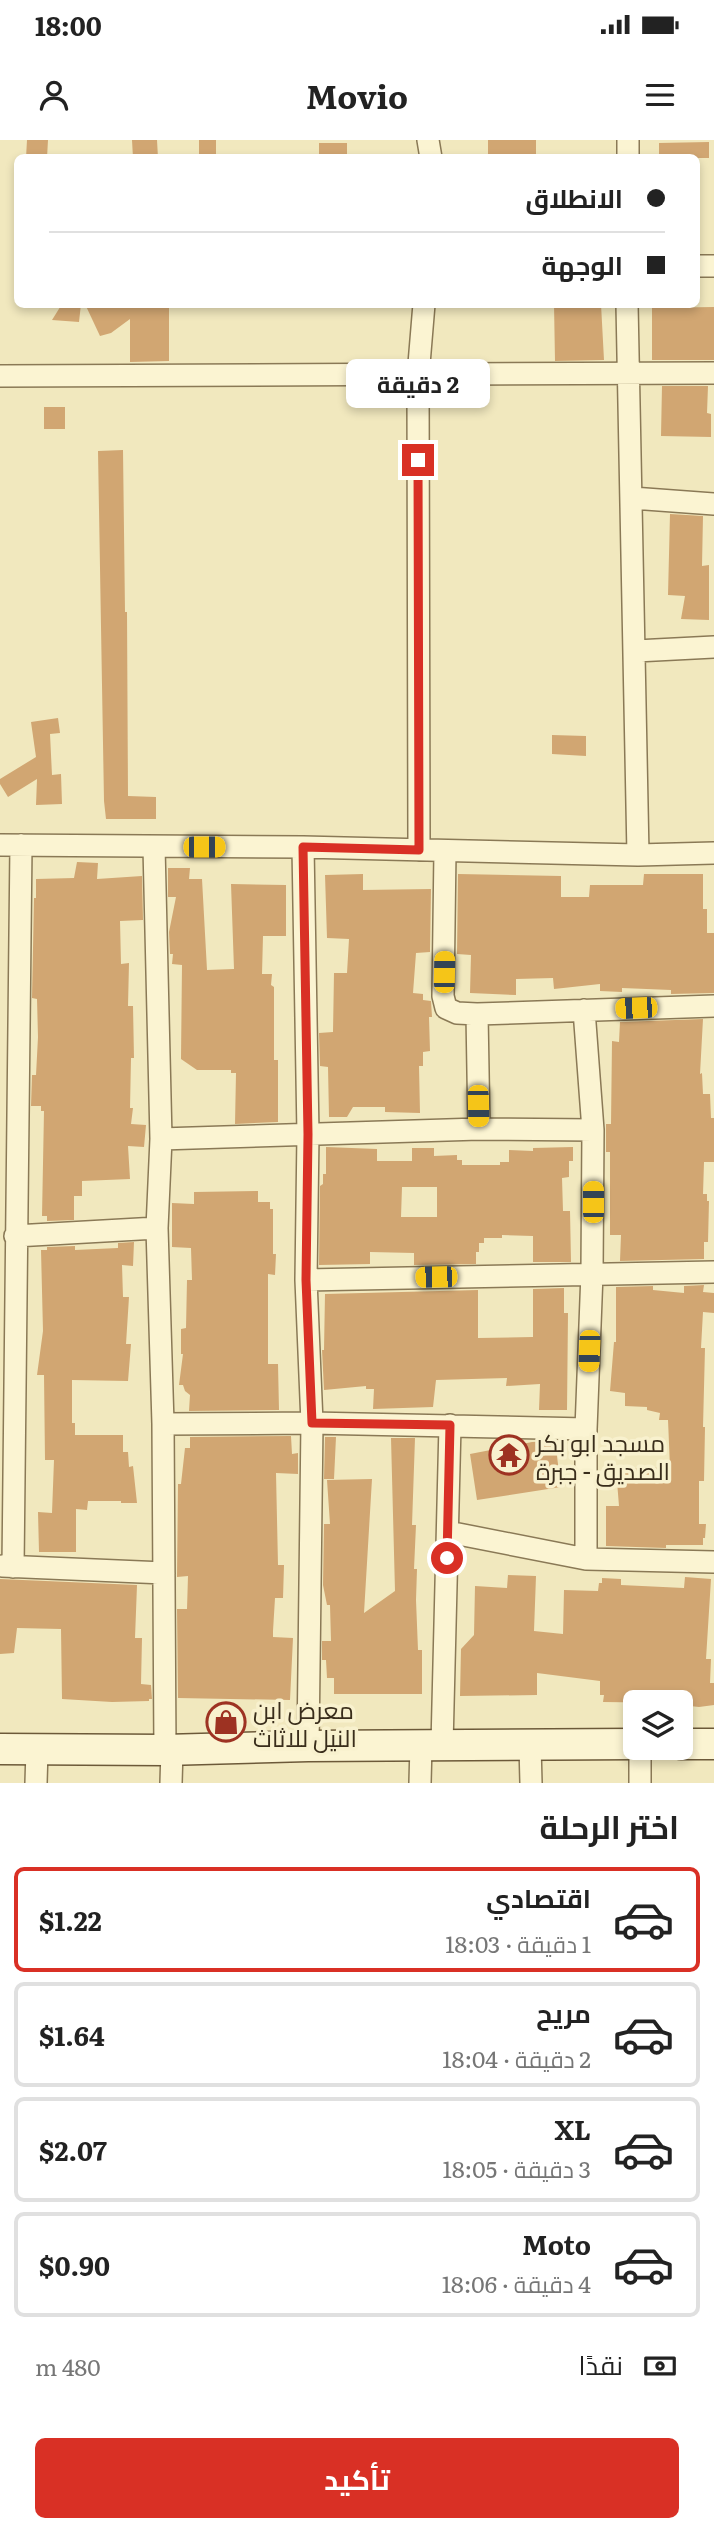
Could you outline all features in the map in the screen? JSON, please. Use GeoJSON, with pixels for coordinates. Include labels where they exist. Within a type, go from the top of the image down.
{"type":"FeatureCollection","features":[{"type":"Feature","properties":{"kind":"street"},"geometry":{"type":"LineString","coordinates":[[419,850],[418,376],[424,308]]}},
{"type":"Feature","properties":{"kind":"street"},"geometry":{"type":"LineString","coordinates":[[627,308],[636,651],[638,855]]}},
{"type":"Feature","properties":{"kind":"street"},"geometry":{"type":"LineString","coordinates":[[0,376],[714,373]]}},
{"type":"Feature","properties":{"kind":"street"},"geometry":{"type":"LineString","coordinates":[[632,498],[714,504]]}},
{"type":"Feature","properties":{"kind":"street"},"geometry":{"type":"LineString","coordinates":[[636,651],[714,647]]}},
{"type":"Feature","properties":{"kind":"street"},"geometry":{"type":"LineString","coordinates":[[164,1573],[7,1566],[7,1352],[15,1236],[10,1015],[10,845],[303,847],[638,855],[714,853]]}},
{"type":"Feature","properties":{"kind":"street"},"geometry":{"type":"LineString","coordinates":[[154,847],[161,1139],[157,1228],[168,1750],[171,1783]]}},
{"type":"Feature","properties":{"kind":"street"},"geometry":{"type":"LineString","coordinates":[[303,847],[308,1134],[306,1280],[312,1423],[308,1746]]}},
{"type":"Feature","properties":{"kind":"street"},"geometry":{"type":"LineString","coordinates":[[445,851],[443,996],[446,1008],[457,1013],[477,1014],[714,1006]]}},
{"type":"Feature","properties":{"kind":"street"},"geometry":{"type":"LineString","coordinates":[[584,1010],[593,1130],[593,1273],[586,1429],[586,1559]]}},
{"type":"Feature","properties":{"kind":"street"},"geometry":{"type":"LineString","coordinates":[[477,1014],[479,1129]]}},
{"type":"Feature","properties":{"kind":"street"},"geometry":{"type":"LineString","coordinates":[[161,1139],[479,1129],[593,1130]]}},
{"type":"Feature","properties":{"kind":"street"},"geometry":{"type":"LineString","coordinates":[[15,1236],[157,1228]]}},
{"type":"Feature","properties":{"kind":"street"},"geometry":{"type":"LineString","coordinates":[[306,1280],[714,1272]]}},
{"type":"Feature","properties":{"kind":"street"},"geometry":{"type":"LineString","coordinates":[[163,1424],[312,1423],[586,1429]]}},
{"type":"Feature","properties":{"kind":"street"},"geometry":{"type":"LineString","coordinates":[[420,1783],[431,1745],[448,1532],[450,1425]]}},
{"type":"Feature","properties":{"kind":"street"},"geometry":{"type":"LineString","coordinates":[[448,1532],[586,1559],[714,1562]]}},
{"type":"Feature","properties":{"kind":"street"},"geometry":{"type":"LineString","coordinates":[[0,1749],[168,1750],[308,1746],[623,1744]]}},
{"type":"Feature","properties":{"kind":"street"},"geometry":{"type":"LineString","coordinates":[[693,1744],[714,1744]]}},
{"type":"Feature","properties":{"kind":"street"},"geometry":{"type":"LineString","coordinates":[[530,1745],[531,1783]]}},
{"type":"Feature","properties":{"kind":"street"},"geometry":{"type":"LineString","coordinates":[[36,1783],[37,1749]]}},
{"type":"Feature","properties":{"kind":"street"},"geometry":{"type":"LineString","coordinates":[[640,1760],[640,1783]]}},
{"type":"Feature","properties":{"kind":"building"},"geometry":{"type":"Polygon","coordinates":[[[27,140],[48,140],[47,154],[26,154],[27,140]]]}},
{"type":"Feature","properties":{"kind":"building"},"geometry":{"type":"Polygon","coordinates":[[[132,140],[157,140],[158,154],[133,154],[132,140]]]}},
{"type":"Feature","properties":{"kind":"building"},"geometry":{"type":"Polygon","coordinates":[[[199,140],[216,140],[216,154],[199,154],[199,140]]]}},
{"type":"Feature","properties":{"kind":"building"},"geometry":{"type":"Polygon","coordinates":[[[488,140],[536,140],[536,154],[488,154],[488,140]]]}},
{"type":"Feature","properties":{"kind":"building"},"geometry":{"type":"Polygon","coordinates":[[[709,142],[709,158],[700,158],[700,154],[659,154],[659,143],[709,142]]]}},
{"type":"Feature","properties":{"kind":"building"},"geometry":{"type":"Polygon","coordinates":[[[319,143],[347,143],[347,154],[319,154],[319,143]]]}},
{"type":"Feature","properties":{"kind":"building"},"geometry":{"type":"Polygon","coordinates":[[[714,307],[714,360],[652,360],[652,308],[714,307]]]}},
{"type":"Feature","properties":{"kind":"building"},"geometry":{"type":"Polygon","coordinates":[[[60,308],[81,308],[79,322],[52,320],[60,308]]]}},
{"type":"Feature","properties":{"kind":"building"},"geometry":{"type":"Polygon","coordinates":[[[87,308],[169,308],[169,361],[130,362],[130,319],[111,333],[100,336],[87,308]]]}},
{"type":"Feature","properties":{"kind":"building"},"geometry":{"type":"Polygon","coordinates":[[[554,308],[601,308],[604,360],[555,361],[554,308]]]}},
{"type":"Feature","properties":{"kind":"building"},"geometry":{"type":"Polygon","coordinates":[[[662,386],[708,386],[707,413],[711,414],[711,437],[661,436],[662,386]]]}},
{"type":"Feature","properties":{"kind":"building"},"geometry":{"type":"Polygon","coordinates":[[[44,407],[65,407],[65,429],[44,429],[44,407]]]}},
{"type":"Feature","properties":{"kind":"building"},"geometry":{"type":"Polygon","coordinates":[[[123,450],[128,796],[156,797],[156,819],[106,819],[104,801],[98,451],[123,450]]]}},
{"type":"Feature","properties":{"kind":"building"},"geometry":{"type":"Polygon","coordinates":[[[670,514],[703,516],[702,566],[709,565],[709,620],[681,619],[685,596],[668,595],[670,514]]]}},
{"type":"Feature","properties":{"kind":"building"},"geometry":{"type":"Polygon","coordinates":[[[58,718],[60,733],[50,734],[52,775],[61,774],[62,804],[36,805],[37,779],[8,797],[0,779],[36,757],[31,722],[58,718]]]}},
{"type":"Feature","properties":{"kind":"building"},"geometry":{"type":"Polygon","coordinates":[[[552,735],[586,736],[586,756],[552,754],[552,735]]]}},
{"type":"Feature","properties":{"kind":"building"},"geometry":{"type":"Polygon","coordinates":[[[77,862],[98,863],[97,879],[142,876],[143,920],[120,921],[121,964],[129,963],[128,1006],[133,1006],[131,1124],[146,1125],[144,1147],[128,1146],[130,1179],[82,1181],[82,1196],[74,1196],[74,1220],[47,1221],[47,1216],[42,1216],[44,1111],[41,1111],[41,1106],[31,1106],[32,1075],[36,1075],[38,1037],[37,999],[32,998],[34,898],[36,879],[74,878],[77,862]]]}},
{"type":"Feature","properties":{"kind":"building"},"geometry":{"type":"Polygon","coordinates":[[[168,868],[190,868],[189,879],[202,879],[207,970],[234,969],[231,884],[286,885],[286,936],[263,936],[262,974],[272,974],[271,985],[274,987],[274,1060],[278,1060],[278,1122],[235,1124],[236,1073],[231,1073],[231,1070],[197,1070],[181,1059],[182,965],[172,964],[173,954],[170,954],[169,932],[176,897],[168,897],[168,868]]]}},
{"type":"Feature","properties":{"kind":"building"},"geometry":{"type":"Polygon","coordinates":[[[363,874],[363,890],[431,889],[430,952],[416,953],[413,993],[423,994],[423,1000],[431,1001],[432,1017],[429,1017],[430,1051],[423,1052],[423,1066],[419,1066],[420,1113],[385,1112],[385,1107],[353,1107],[347,1117],[329,1117],[328,1067],[320,1066],[319,1033],[333,1032],[334,973],[347,973],[349,939],[327,938],[325,875],[363,874]]]}},
{"type":"Feature","properties":{"kind":"building"},"geometry":{"type":"Polygon","coordinates":[[[458,874],[561,876],[561,897],[589,897],[590,885],[643,885],[644,874],[703,874],[703,909],[707,909],[707,933],[714,933],[714,993],[671,994],[671,990],[622,988],[622,992],[600,991],[600,984],[554,989],[553,978],[516,979],[516,995],[470,993],[471,955],[457,954],[458,874]]]}},
{"type":"Feature","properties":{"kind":"building"},"geometry":{"type":"Polygon","coordinates":[[[703,1019],[700,1074],[702,1073],[703,1094],[710,1094],[711,1118],[714,1118],[714,1162],[704,1162],[703,1194],[707,1194],[709,1201],[708,1242],[704,1242],[704,1259],[620,1261],[621,1235],[610,1235],[610,1152],[606,1152],[606,1124],[611,1124],[612,1041],[619,1042],[620,1022],[703,1019]]]}},
{"type":"Feature","properties":{"kind":"building"},"geometry":{"type":"Polygon","coordinates":[[[326,1147],[377,1149],[377,1161],[412,1161],[412,1148],[434,1148],[434,1156],[457,1155],[457,1160],[462,1160],[462,1165],[500,1165],[500,1162],[509,1162],[509,1150],[533,1151],[533,1148],[573,1147],[573,1161],[569,1161],[569,1177],[562,1178],[563,1211],[570,1211],[571,1262],[533,1262],[533,1236],[502,1235],[502,1238],[484,1238],[484,1243],[479,1243],[476,1264],[414,1265],[414,1253],[370,1252],[370,1264],[319,1265],[320,1186],[323,1184],[323,1174],[326,1174],[326,1147]],[[402,1187],[401,1217],[437,1217],[437,1187],[402,1187]]]}},
{"type":"Feature","properties":{"kind":"building"},"geometry":{"type":"Polygon","coordinates":[[[258,1191],[258,1202],[270,1202],[270,1209],[273,1209],[273,1254],[276,1254],[275,1275],[268,1274],[268,1364],[278,1364],[279,1410],[189,1411],[190,1395],[183,1385],[179,1385],[183,1354],[181,1329],[186,1328],[187,1280],[192,1280],[191,1248],[172,1247],[172,1203],[194,1204],[194,1192],[258,1191]]]}},
{"type":"Feature","properties":{"kind":"building"},"geometry":{"type":"Polygon","coordinates":[[[134,1242],[133,1266],[122,1265],[123,1297],[129,1297],[126,1344],[131,1344],[128,1381],[72,1380],[72,1423],[75,1423],[75,1435],[123,1435],[123,1452],[128,1452],[129,1467],[133,1466],[137,1503],[88,1501],[87,1510],[76,1509],[76,1552],[39,1552],[38,1512],[52,1513],[54,1460],[45,1460],[44,1375],[37,1375],[43,1331],[41,1250],[47,1250],[47,1247],[75,1246],[75,1250],[118,1248],[118,1243],[134,1242]]]}},
{"type":"Feature","properties":{"kind":"building"},"geometry":{"type":"Polygon","coordinates":[[[704,1285],[703,1292],[714,1293],[714,1313],[703,1312],[701,1348],[705,1348],[704,1481],[699,1481],[699,1524],[706,1524],[703,1545],[666,1545],[666,1548],[606,1546],[606,1506],[619,1506],[616,1469],[670,1467],[668,1420],[659,1420],[660,1413],[647,1410],[647,1407],[625,1406],[625,1393],[610,1391],[616,1342],[616,1287],[653,1286],[653,1290],[684,1293],[684,1286],[704,1285]]]}},
{"type":"Feature","properties":{"kind":"building"},"geometry":{"type":"Polygon","coordinates":[[[564,1288],[564,1313],[568,1313],[567,1410],[539,1410],[540,1384],[506,1386],[507,1378],[436,1380],[433,1407],[373,1409],[374,1389],[366,1389],[366,1386],[324,1390],[322,1350],[325,1294],[478,1290],[478,1338],[533,1337],[533,1289],[564,1288]]]}},
{"type":"Feature","properties":{"kind":"building"},"geometry":{"type":"Polygon","coordinates":[[[291,1436],[292,1454],[298,1453],[298,1474],[276,1473],[278,1565],[284,1565],[283,1598],[275,1598],[273,1631],[273,1637],[293,1638],[290,1700],[178,1698],[177,1609],[187,1609],[188,1576],[177,1577],[178,1484],[181,1484],[185,1448],[190,1448],[190,1437],[291,1436]]]}},
{"type":"Feature","properties":{"kind":"building"},"geometry":{"type":"Polygon","coordinates":[[[325,1437],[336,1437],[334,1479],[324,1479],[325,1437]]]}},
{"type":"Feature","properties":{"kind":"building"},"geometry":{"type":"Polygon","coordinates":[[[391,1438],[415,1438],[412,1525],[416,1525],[414,1569],[417,1569],[418,1650],[422,1650],[422,1694],[334,1694],[334,1678],[327,1678],[326,1660],[322,1660],[322,1641],[331,1641],[330,1605],[327,1605],[323,1585],[324,1524],[330,1524],[327,1480],[372,1479],[364,1613],[395,1591],[391,1438]]]}},
{"type":"Feature","properties":{"kind":"building"},"geometry":{"type":"Polygon","coordinates":[[[555,1441],[561,1487],[477,1500],[470,1454],[532,1442],[555,1441]]]}},
{"type":"Feature","properties":{"kind":"building"},"geometry":{"type":"Polygon","coordinates":[[[508,1575],[536,1576],[534,1631],[563,1634],[564,1590],[598,1591],[602,1578],[621,1579],[621,1585],[684,1588],[685,1577],[711,1579],[706,1659],[711,1659],[710,1683],[714,1683],[714,1705],[693,1706],[693,1690],[623,1690],[623,1702],[603,1702],[600,1681],[537,1673],[537,1695],[460,1696],[461,1649],[474,1635],[475,1586],[507,1588],[508,1575]]]}},
{"type":"Feature","properties":{"kind":"building"},"geometry":{"type":"Polygon","coordinates":[[[0,1579],[137,1585],[135,1638],[142,1638],[141,1684],[151,1685],[152,1699],[112,1702],[62,1699],[61,1629],[17,1628],[14,1653],[0,1654],[0,1579]]]}},
{"type":"Feature","properties":{"kind":"place","name":"مسجد ابو بكر الصديق - جبرة"},"geometry":{"type":"Point","coordinates":[509,1455]}},
{"type":"Feature","properties":{"kind":"place","name":"معرض ابن النيل للاثاث"},"geometry":{"type":"Point","coordinates":[226,1722]}},
{"type":"Feature","properties":{"kind":"route"},"geometry":{"type":"LineString","coordinates":[[418,460],[419,850],[303,847],[308,1134],[306,1280],[312,1423],[450,1425],[447,1558]]}}]}
